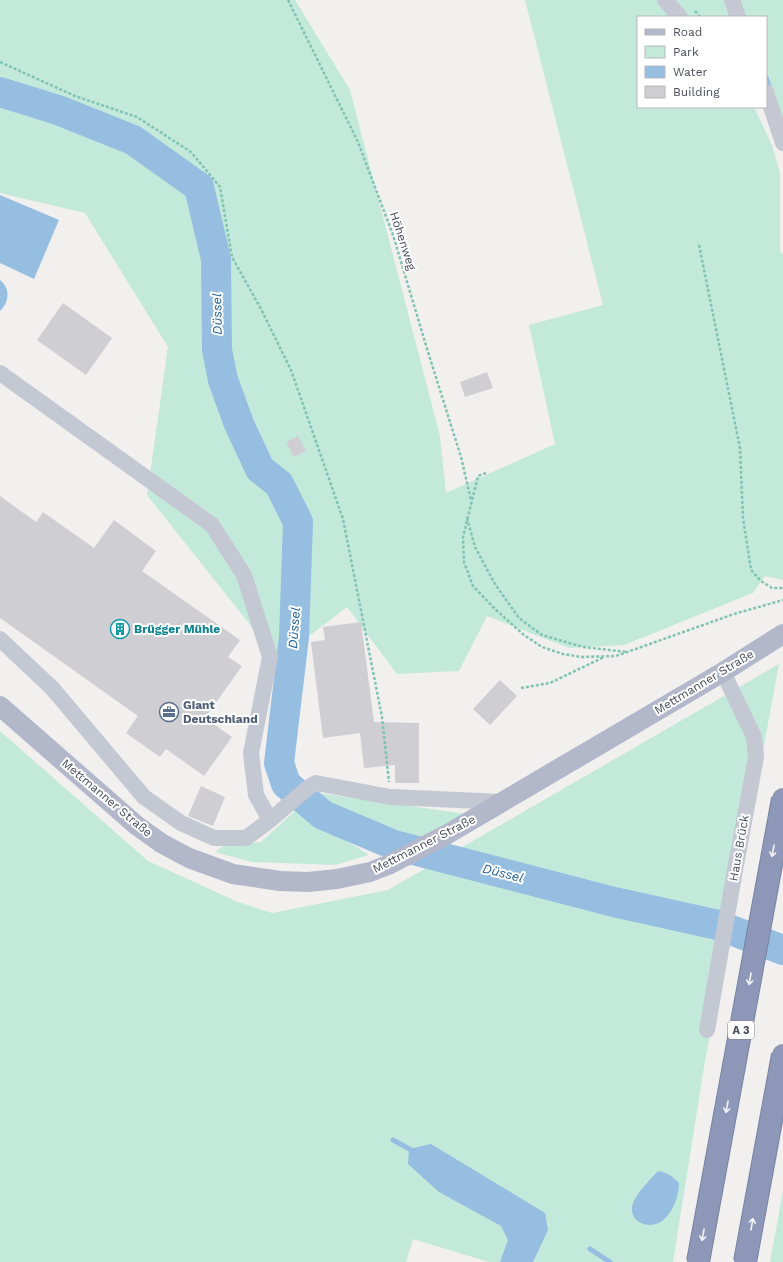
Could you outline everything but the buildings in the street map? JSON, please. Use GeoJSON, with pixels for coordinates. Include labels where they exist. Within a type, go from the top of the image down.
{"type":"FeatureCollection","features":[{"type":"Feature","properties":{"kind":"highway","name":"A 3"},"geometry":{"type":"LineString","coordinates":[[698,1262],[783,799]]}},
{"type":"Feature","properties":{"kind":"highway"},"geometry":{"type":"LineString","coordinates":[[745,1262],[783,1055]]}},
{"type":"Feature","properties":{"kind":"main road","name":"Mettmanner Straße"},"geometry":{"type":"LineString","coordinates":[[0,706],[136,825],[161,843],[189,858],[233,874],[280,881],[308,882],[336,879],[370,872],[388,865],[446,835],[723,672],[783,634]]}},
{"type":"Feature","properties":{"kind":"street"},"geometry":{"type":"LineString","coordinates":[[665,0],[679,16]]}},
{"type":"Feature","properties":{"kind":"street"},"geometry":{"type":"LineString","coordinates":[[732,0],[738,16]]}},
{"type":"Feature","properties":{"kind":"street"},"geometry":{"type":"LineString","coordinates":[[767,96],[783,143]]}},
{"type":"Feature","properties":{"kind":"street"},"geometry":{"type":"LineString","coordinates":[[0,373],[212,525],[244,575],[270,657],[251,753],[256,795],[270,820]]}},
{"type":"Feature","properties":{"kind":"street"},"geometry":{"type":"LineString","coordinates":[[0,639],[52,688],[144,797],[181,823],[214,838],[246,838],[316,783],[390,797],[504,802]]}},
{"type":"Feature","properties":{"kind":"street","name":"Haus Brück"},"geometry":{"type":"LineString","coordinates":[[707,1030],[756,757],[754,737],[723,672]]}},
{"type":"Feature","properties":{"kind":"path","name":"Höhenweg"},"geometry":{"type":"LineString","coordinates":[[288,0],[358,142],[393,235],[461,457],[471,500]]}},
{"type":"Feature","properties":{"kind":"path"},"geometry":{"type":"LineString","coordinates":[[0,62],[75,96],[137,117],[191,152],[220,187],[232,257],[261,309],[291,370],[343,519],[382,717],[390,797]]}},
{"type":"Feature","properties":{"kind":"path"},"geometry":{"type":"LineString","coordinates":[[699,245],[740,448],[743,518],[748,559],[751,570],[761,581],[772,588],[783,588]]}},
{"type":"Feature","properties":{"kind":"path"},"geometry":{"type":"LineString","coordinates":[[486,473],[478,476],[471,500],[463,537],[464,562],[474,586],[495,609],[524,635],[542,647],[563,654],[581,657],[616,656],[734,614],[783,600]]}},
{"type":"Feature","properties":{"kind":"path"},"geometry":{"type":"LineString","coordinates":[[467,517],[475,547],[495,584],[519,618],[542,635],[583,647],[628,652]]}},
{"type":"Feature","properties":{"kind":"path"},"geometry":{"type":"LineString","coordinates":[[520,688],[550,683],[604,657]]}},
{"type":"Feature","properties":{"kind":"green space"},"geometry":{"type":"Polygon","coordinates":[[[0,0],[295,0],[350,90],[440,436],[446,493],[555,444],[529,325],[603,305],[525,0],[783,0],[783,125],[779,118],[767,75],[767,16],[637,16],[637,108],[754,108],[772,145],[780,173],[780,251],[783,255],[783,580],[765,576],[753,593],[624,645],[569,648],[487,616],[459,671],[397,674],[347,607],[278,660],[147,495],[168,347],[85,213],[0,193],[0,0]]]}},
{"type":"Feature","properties":{"kind":"green space"},"geometry":{"type":"Polygon","coordinates":[[[779,664],[705,1061],[673,1262],[489,1262],[413,1239],[406,1262],[0,1262],[0,731],[148,861],[238,902],[272,913],[388,890],[779,664]]]}},
{"type":"Feature","properties":{"kind":"green space"},"geometry":{"type":"Polygon","coordinates":[[[311,792],[466,814],[410,842],[320,802],[311,792]]]}},
{"type":"Feature","properties":{"kind":"green space"},"geometry":{"type":"Polygon","coordinates":[[[297,809],[369,855],[335,865],[252,862],[215,852],[225,845],[261,842],[297,809]]]}},
{"type":"Feature","properties":{"kind":"green space"},"geometry":{"type":"Polygon","coordinates":[[[783,1191],[783,1262],[770,1262],[783,1191]]]}},
{"type":"Feature","properties":{"kind":"water"},"geometry":{"type":"Polygon","coordinates":[[[0,195],[59,220],[34,279],[0,263],[0,195]]]}},
{"type":"Feature","properties":{"kind":"water"},"geometry":{"type":"Polygon","coordinates":[[[0,280],[6,287],[8,296],[0,311],[0,280]]]}},
{"type":"Feature","properties":{"kind":"water"},"geometry":{"type":"Polygon","coordinates":[[[431,1144],[545,1213],[548,1230],[533,1262],[500,1262],[508,1240],[501,1226],[439,1192],[408,1164],[409,1149],[431,1144]]]}},
{"type":"Feature","properties":{"kind":"water"},"geometry":{"type":"Polygon","coordinates":[[[658,1171],[670,1175],[679,1183],[678,1193],[675,1204],[666,1218],[656,1224],[645,1224],[636,1219],[633,1215],[633,1203],[641,1190],[658,1171]]]}},
{"type":"Feature","properties":{"kind":"waterway"},"geometry":{"type":"LineString","coordinates":[[767,80],[770,90]]}},
{"type":"Feature","properties":{"kind":"waterway","name":"Düssel"},"geometry":{"type":"LineString","coordinates":[[0,92],[58,110],[133,140],[199,187],[216,259],[217,350],[223,380],[239,424],[260,469],[279,484],[298,522],[294,637],[279,763],[286,784],[323,815],[394,845],[614,902],[718,925],[783,950]]}},
{"type":"Feature","properties":{"kind":"waterway"},"geometry":{"type":"LineString","coordinates":[[393,1140],[415,1152]]}},
{"type":"Feature","properties":{"kind":"waterway"},"geometry":{"type":"LineString","coordinates":[[590,1249],[610,1262]]}},
{"type":"Feature","properties":{"kind":"place","name":"Brügger Mühle"},"geometry":{"type":"Point","coordinates":[120,629]}},
{"type":"Feature","properties":{"kind":"place","name":"Giant Deutschland"},"geometry":{"type":"Point","coordinates":[169,712]}}]}
